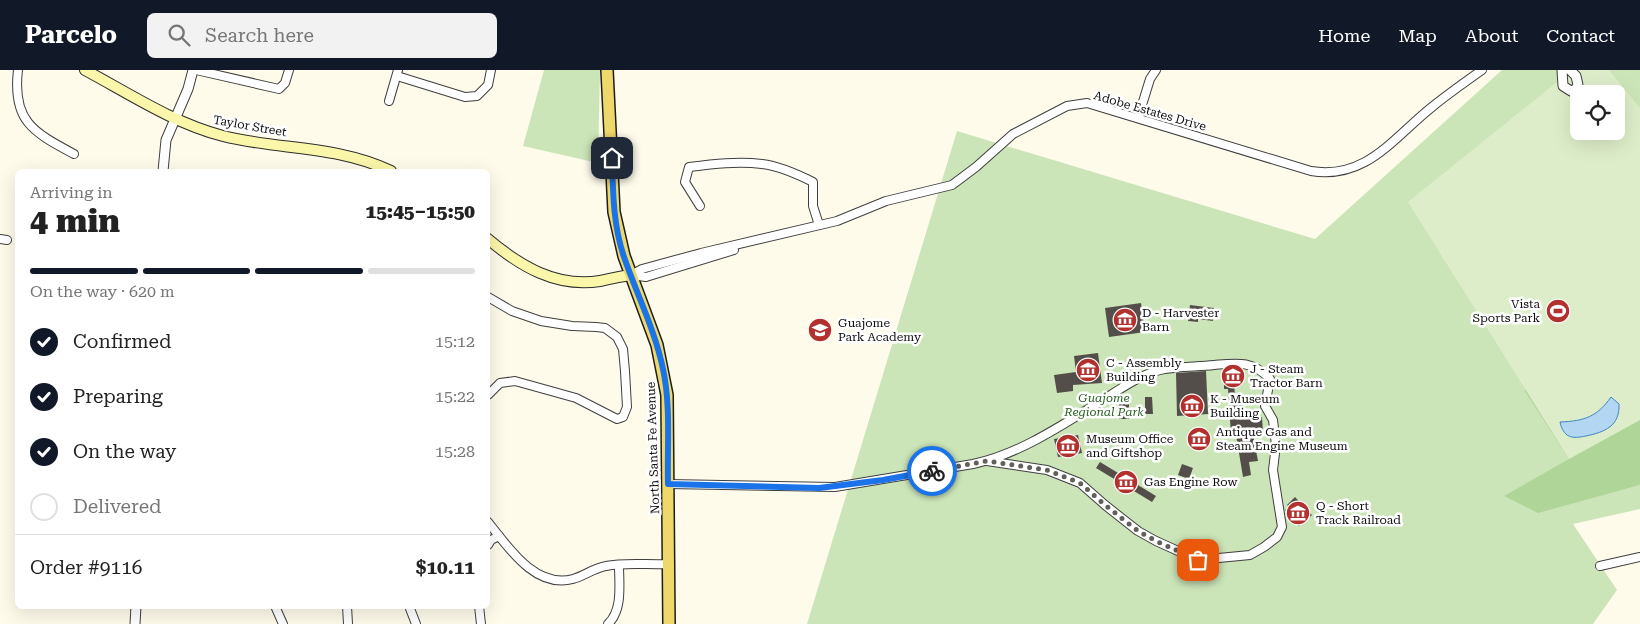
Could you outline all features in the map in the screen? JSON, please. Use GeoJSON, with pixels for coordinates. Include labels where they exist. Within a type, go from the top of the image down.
{"type":"FeatureCollection","features":[{"type":"Feature","properties":{"kind":"main road","name":"Taylor Street"},"geometry":{"type":"LineString","coordinates":[[85,70],[175,119],[224,136],[323,150],[386,169]]}},
{"type":"Feature","properties":{"kind":"main road","name":"North Santa Fe Avenue"},"geometry":{"type":"LineString","coordinates":[[608,70],[614,212],[624,256],[652,327],[664,371],[667,395],[669,624]]}},
{"type":"Feature","properties":{"kind":"main road"},"geometry":{"type":"LineString","coordinates":[[490,241],[517,262],[549,276],[572,282],[600,281],[631,274]]}},
{"type":"Feature","properties":{"kind":"street"},"geometry":{"type":"LineString","coordinates":[[18,70],[15,91],[17,103],[28,122],[46,139],[74,154]]}},
{"type":"Feature","properties":{"kind":"street"},"geometry":{"type":"LineString","coordinates":[[163,169],[166,140],[195,70],[279,89],[285,83],[289,70]]}},
{"type":"Feature","properties":{"kind":"street"},"geometry":{"type":"LineString","coordinates":[[389,101],[397,73],[465,96],[477,96],[488,85],[491,70]]}},
{"type":"Feature","properties":{"kind":"street"},"geometry":{"type":"LineString","coordinates":[[1138,118],[1150,79],[1156,70]]}},
{"type":"Feature","properties":{"kind":"street","name":"Adobe Estates Drive"},"geometry":{"type":"LineString","coordinates":[[631,274],[646,276],[735,250],[747,243],[837,221],[886,201],[952,185],[976,168],[1013,134],[1067,106],[1087,103],[1303,168],[1334,173],[1369,161],[1432,106],[1481,70]]}},
{"type":"Feature","properties":{"kind":"street"},"geometry":{"type":"LineString","coordinates":[[1562,70],[1563,86],[1572,91],[1578,85],[1576,76],[1570,70]]}},
{"type":"Feature","properties":{"kind":"street"},"geometry":{"type":"LineString","coordinates":[[700,206],[685,182],[689,166],[763,164],[794,173],[813,182],[813,206],[819,226]]}},
{"type":"Feature","properties":{"kind":"street"},"geometry":{"type":"LineString","coordinates":[[490,298],[512,311],[541,321],[572,326],[596,326],[605,328],[617,337],[624,349],[628,407],[623,418],[617,419],[576,398],[515,381],[500,383],[490,393]]}},
{"type":"Feature","properties":{"kind":"street"},"geometry":{"type":"LineString","coordinates":[[668,484],[834,487],[987,461],[1026,445],[1116,392],[1160,370],[1242,363],[1255,367],[1270,379],[1265,406],[1273,420],[1276,445],[1273,470],[1282,527],[1276,537],[1250,555],[1198,560],[1138,531],[1080,483],[1047,470],[987,461]]}},
{"type":"Feature","properties":{"kind":"street"},"geometry":{"type":"LineString","coordinates":[[490,525],[532,571],[548,578],[573,579],[601,567],[668,564]]}},
{"type":"Feature","properties":{"kind":"street"},"geometry":{"type":"LineString","coordinates":[[490,542],[499,536]]}},
{"type":"Feature","properties":{"kind":"street"},"geometry":{"type":"LineString","coordinates":[[1600,566],[1640,558]]}},
{"type":"Feature","properties":{"kind":"street"},"geometry":{"type":"LineString","coordinates":[[608,624],[615,614],[620,598],[620,565]]}},
{"type":"Feature","properties":{"kind":"street"},"geometry":{"type":"LineString","coordinates":[[135,624],[136,609]]}},
{"type":"Feature","properties":{"kind":"street"},"geometry":{"type":"LineString","coordinates":[[276,609],[283,624]]}},
{"type":"Feature","properties":{"kind":"street"},"geometry":{"type":"LineString","coordinates":[[347,609],[348,624]]}},
{"type":"Feature","properties":{"kind":"street"},"geometry":{"type":"LineString","coordinates":[[410,609],[416,624]]}},
{"type":"Feature","properties":{"kind":"street"},"geometry":{"type":"LineString","coordinates":[[479,609],[481,624]]}},
{"type":"Feature","properties":{"kind":"green space"},"geometry":{"type":"Polygon","coordinates":[[[544,70],[600,70],[598,163],[523,146],[544,70]]]}},
{"type":"Feature","properties":{"kind":"green space","name":"Guajome Regional Park"},"geometry":{"type":"Polygon","coordinates":[[[1502,70],[1640,70],[1640,419],[1538,512],[1640,485],[1640,509],[1573,524],[1617,590],[1593,624],[807,624],[957,131],[1315,239],[1502,70]]]}},
{"type":"Feature","properties":{"kind":"green space","name":"Vista Sports Park"},"geometry":{"type":"Polygon","coordinates":[[[1572,70],[1609,70],[1621,85],[1570,85],[1570,140],[1625,140],[1625,90],[1640,108],[1640,420],[1569,459],[1408,202],[1572,70]]]}},
{"type":"Feature","properties":{"kind":"green space"},"geometry":{"type":"Polygon","coordinates":[[[1640,350],[1640,485],[1538,513],[1504,496],[1569,459],[1524,390],[1589,372],[1640,350]]]}},
{"type":"Feature","properties":{"kind":"water"},"geometry":{"type":"Polygon","coordinates":[[[1611,397],[1619,404],[1619,412],[1610,427],[1579,437],[1569,436],[1564,432],[1560,422],[1589,417],[1606,404],[1611,397]]]}},
{"type":"Feature","properties":{"kind":"building","name":"D - Harvester Barn"},"geometry":{"type":"Polygon","coordinates":[[[1141,303],[1145,332],[1109,337],[1105,308],[1141,303]]]}},
{"type":"Feature","properties":{"kind":"building"},"geometry":{"type":"Polygon","coordinates":[[[1190,305],[1214,308],[1213,321],[1198,319],[1198,322],[1188,321],[1190,305]]]}},
{"type":"Feature","properties":{"kind":"building","name":"C - Assembly Building"},"geometry":{"type":"Polygon","coordinates":[[[1098,353],[1102,383],[1073,385],[1073,391],[1057,393],[1054,375],[1076,372],[1074,356],[1098,353]]]}},
{"type":"Feature","properties":{"kind":"building"},"geometry":{"type":"Polygon","coordinates":[[[1224,370],[1242,370],[1243,384],[1234,384],[1235,395],[1241,394],[1242,418],[1262,417],[1263,433],[1253,434],[1258,461],[1249,462],[1251,475],[1243,477],[1236,435],[1231,435],[1228,389],[1224,389],[1224,370]]]}},
{"type":"Feature","properties":{"kind":"building"},"geometry":{"type":"Polygon","coordinates":[[[1206,371],[1208,414],[1177,416],[1176,373],[1206,371]]]}},
{"type":"Feature","properties":{"kind":"building"},"geometry":{"type":"Polygon","coordinates":[[[1145,397],[1152,397],[1153,414],[1145,414],[1145,397]]]}},
{"type":"Feature","properties":{"kind":"building"},"geometry":{"type":"Polygon","coordinates":[[[1119,404],[1129,404],[1129,419],[1119,419],[1119,404]]]}},
{"type":"Feature","properties":{"kind":"building","name":"Museum Office and Giftshop"},"geometry":{"type":"Polygon","coordinates":[[[1078,435],[1082,453],[1058,457],[1054,439],[1078,435]]]}},
{"type":"Feature","properties":{"kind":"building","name":"Gas Engine Row"},"geometry":{"type":"Polygon","coordinates":[[[1100,462],[1156,496],[1152,502],[1096,468],[1100,462]]]}},
{"type":"Feature","properties":{"kind":"building"},"geometry":{"type":"Polygon","coordinates":[[[1182,464],[1193,468],[1189,479],[1178,475],[1182,464]]]}},
{"type":"Feature","properties":{"kind":"building","name":"Q - Short Track Railroad"},"geometry":{"type":"Polygon","coordinates":[[[1295,497],[1312,515],[1299,526],[1285,510],[1295,497]]]}},
{"type":"Feature","properties":{"kind":"way so far"},"geometry":{"type":"LineString","coordinates":[[932,471],[987,461],[1047,470],[1080,483],[1138,531],[1198,560]]}},
{"type":"Feature","properties":{"kind":"place","name":"Vista Sports Park"},"geometry":{"type":"Point","coordinates":[1558,311]}},
{"type":"Feature","properties":{"kind":"place","name":"D - Harvester Barn"},"geometry":{"type":"Point","coordinates":[1125,320]}},
{"type":"Feature","properties":{"kind":"place","name":"Guajome Park Academy"},"geometry":{"type":"Point","coordinates":[820,330]}},
{"type":"Feature","properties":{"kind":"place","name":"C - Assembly Building"},"geometry":{"type":"Point","coordinates":[1088,370]}},
{"type":"Feature","properties":{"kind":"place","name":"J - Steam Tractor Barn"},"geometry":{"type":"Point","coordinates":[1233,376]}},
{"type":"Feature","properties":{"kind":"place","name":"K - Museum Building"},"geometry":{"type":"Point","coordinates":[1192,406]}},
{"type":"Feature","properties":{"kind":"place","name":"Antique Gas and Steam Engine Museum"},"geometry":{"type":"Point","coordinates":[1199,439]}},
{"type":"Feature","properties":{"kind":"place","name":"Museum Office and Giftshop"},"geometry":{"type":"Point","coordinates":[1068,446]}},
{"type":"Feature","properties":{"kind":"place","name":"Gas Engine Row"},"geometry":{"type":"Point","coordinates":[1126,482]}},
{"type":"Feature","properties":{"kind":"place","name":"Q - Short Track Railroad"},"geometry":{"type":"Point","coordinates":[1298,513]}},
{"type":"Feature","properties":{"kind":"route"},"geometry":{"type":"LineString","coordinates":[[612,158],[614,212],[624,256],[652,327],[664,371],[667,395],[668,484],[819,488],[883,480],[932,471]]}}]}
